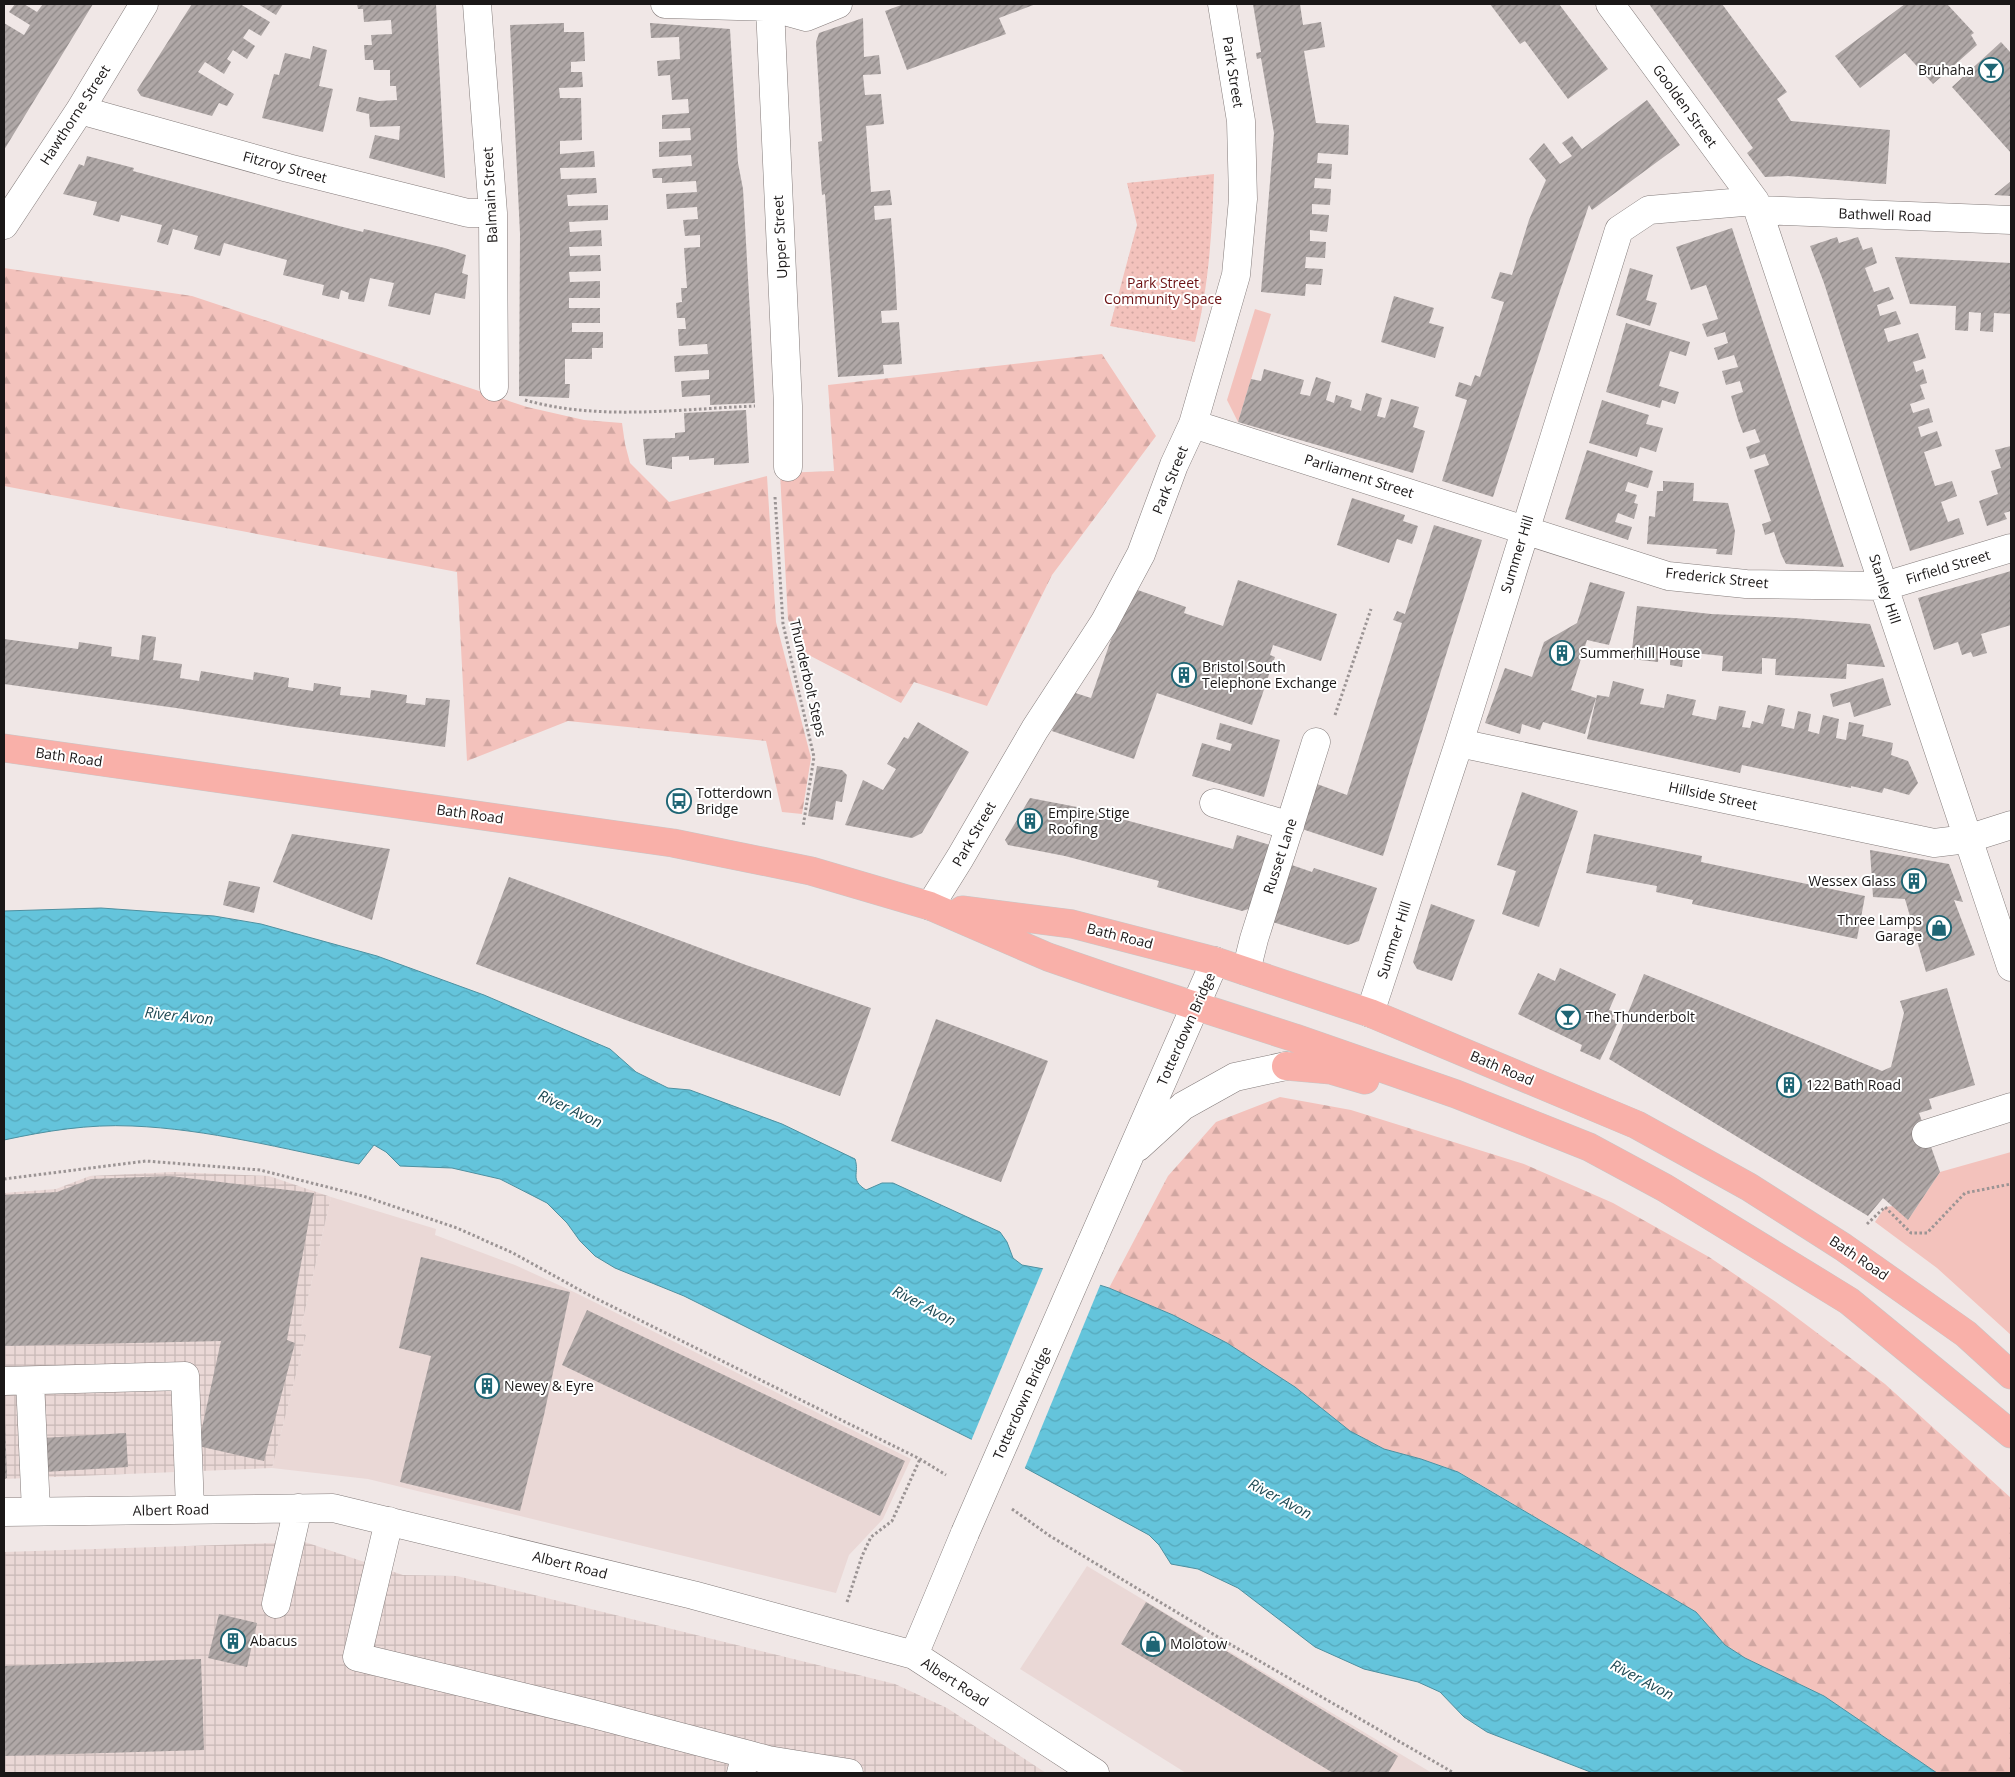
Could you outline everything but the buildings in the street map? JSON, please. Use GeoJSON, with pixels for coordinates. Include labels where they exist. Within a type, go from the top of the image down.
{"type":"FeatureCollection","features":[{"type":"Feature","properties":{"kind":"highway","name":"Bath Road"},"geometry":{"type":"LineString","coordinates":[[4,748],[673,843],[811,871],[930,906],[1048,957],[1295,1038],[1456,1094],[1590,1148],[1664,1188],[1849,1301],[2011,1434]]}},
{"type":"Feature","properties":{"kind":"highway","name":"Bath Road"},"geometry":{"type":"LineString","coordinates":[[930,906],[1072,924],[1215,961],[1370,1013],[1637,1125],[1749,1187],[1843,1247],[1966,1334],[2011,1375]]}},
{"type":"Feature","properties":{"kind":"highway","name":"Bath Road"},"geometry":{"type":"LineString","coordinates":[[1286,1066],[1332,1070],[1590,1148]]}},
{"type":"Feature","properties":{"kind":"street","name":"Hawthorne Street"},"geometry":{"type":"LineString","coordinates":[[4,225],[80,110],[144,4]]}},
{"type":"Feature","properties":{"kind":"street","name":"Balmain Street"},"geometry":{"type":"LineString","coordinates":[[477,4],[493,213],[494,387]]}},
{"type":"Feature","properties":{"kind":"street"},"geometry":{"type":"LineString","coordinates":[[665,4],[806,10],[838,4]]}},
{"type":"Feature","properties":{"kind":"street","name":"Park Street"},"geometry":{"type":"LineString","coordinates":[[930,906],[1035,728],[1104,623],[1134,567],[1174,466],[1190,408],[1236,275],[1243,198],[1241,121],[1222,4]]}},
{"type":"Feature","properties":{"kind":"street","name":"Goolden Street"},"geometry":{"type":"LineString","coordinates":[[1610,4],[1756,206]]}},
{"type":"Feature","properties":{"kind":"street","name":"Upper Street"},"geometry":{"type":"LineString","coordinates":[[770,7],[788,406],[788,467]]}},
{"type":"Feature","properties":{"kind":"street","name":"Fitzroy Street"},"geometry":{"type":"LineString","coordinates":[[80,110],[288,168],[468,213],[493,213]]}},
{"type":"Feature","properties":{"kind":"street","name":"Bathwell Road"},"geometry":{"type":"LineString","coordinates":[[1756,206],[2011,220]]}},
{"type":"Feature","properties":{"kind":"street","name":"Summer Hill"},"geometry":{"type":"LineString","coordinates":[[1370,1013],[1459,742],[1619,230],[1650,210],[1756,206]]}},
{"type":"Feature","properties":{"kind":"street","name":"Stanley Hill"},"geometry":{"type":"LineString","coordinates":[[1756,206],[1885,586],[1967,839],[2011,967]]}},
{"type":"Feature","properties":{"kind":"street","name":"Parliament Street"},"geometry":{"type":"LineString","coordinates":[[1190,408],[1525,529]]}},
{"type":"Feature","properties":{"kind":"street","name":"Frederick Street"},"geometry":{"type":"LineString","coordinates":[[1525,529],[1668,576],[1746,584],[1885,586]]}},
{"type":"Feature","properties":{"kind":"street","name":"Firfield Street"},"geometry":{"type":"LineString","coordinates":[[1885,586],[2011,548]]}},
{"type":"Feature","properties":{"kind":"street","name":"Russet Lane"},"geometry":{"type":"LineString","coordinates":[[1246,971],[1254,939],[1316,742]]}},
{"type":"Feature","properties":{"kind":"street","name":"Hillside Street"},"geometry":{"type":"LineString","coordinates":[[1459,742],[1934,843],[1967,839],[2011,826]]}},
{"type":"Feature","properties":{"kind":"street"},"geometry":{"type":"LineString","coordinates":[[1214,803],[1290,826]]}},
{"type":"Feature","properties":{"kind":"street","name":"Totterdown Bridge"},"geometry":{"type":"LineString","coordinates":[[914,1655],[965,1533],[1215,961]]}},
{"type":"Feature","properties":{"kind":"street","name":"Totterdown Bridge"},"geometry":{"type":"LineString","coordinates":[[1133,1151],[1183,1106],[1235,1077],[1286,1066]]}},
{"type":"Feature","properties":{"kind":"street"},"geometry":{"type":"LineString","coordinates":[[1926,1134],[2011,1107]]}},
{"type":"Feature","properties":{"kind":"street"},"geometry":{"type":"LineString","coordinates":[[36,1511],[17,1381],[184,1376],[190,1509]]}},
{"type":"Feature","properties":{"kind":"street"},"geometry":{"type":"LineString","coordinates":[[276,1604],[298,1508]]}},
{"type":"Feature","properties":{"kind":"street","name":"Albert Road"},"geometry":{"type":"LineString","coordinates":[[4,1512],[333,1508],[693,1595],[914,1655],[1095,1773]]}},
{"type":"Feature","properties":{"kind":"street"},"geometry":{"type":"LineString","coordinates":[[389,1522],[357,1657],[593,1714],[744,1764],[768,1760],[849,1773]]}},
{"type":"Feature","properties":{"kind":"path"},"geometry":{"type":"LineString","coordinates":[[494,387],[537,403],[588,410],[630,411],[756,406]]}},
{"type":"Feature","properties":{"kind":"path","name":"Thunderbolt Steps"},"geometry":{"type":"LineString","coordinates":[[775,492],[783,624],[814,757],[803,827]]}},
{"type":"Feature","properties":{"kind":"path"},"geometry":{"type":"LineString","coordinates":[[1316,742],[1331,729],[1371,609]]}},
{"type":"Feature","properties":{"kind":"path"},"geometry":{"type":"LineString","coordinates":[[4,1179],[146,1161],[260,1170],[363,1196],[457,1228],[514,1253],[588,1294],[920,1459],[946,1475]]}},
{"type":"Feature","properties":{"kind":"path"},"geometry":{"type":"LineString","coordinates":[[1843,1247],[1885,1207],[1910,1234],[1927,1233],[1965,1193],[2011,1184]]}},
{"type":"Feature","properties":{"kind":"path"},"geometry":{"type":"LineString","coordinates":[[846,1604],[870,1537],[892,1521],[920,1459]]}},
{"type":"Feature","properties":{"kind":"path"},"geometry":{"type":"LineString","coordinates":[[1012,1509],[1050,1536],[1454,1773]]}},
{"type":"Feature","properties":{"kind":"shaded area"},"geometry":{"type":"Polygon","coordinates":[[[173,1172],[269,1176],[331,1197],[300,1332],[306,1335],[272,1468],[4,1479],[4,1193],[56,1189],[90,1176],[173,1172]]]}},
{"type":"Feature","properties":{"kind":"shaded area"},"geometry":{"type":"Polygon","coordinates":[[[331,1197],[436,1229],[435,1235],[515,1265],[574,1292],[911,1459],[883,1519],[849,1555],[836,1593],[368,1479],[272,1468],[306,1335],[300,1332],[331,1197]]]}},
{"type":"Feature","properties":{"kind":"shaded area"},"geometry":{"type":"Polygon","coordinates":[[[305,1542],[403,1575],[457,1576],[895,1684],[947,1708],[1046,1773],[4,1773],[4,1552],[305,1542]]]}},
{"type":"Feature","properties":{"kind":"shaded area"},"geometry":{"type":"Polygon","coordinates":[[[1087,1566],[1432,1773],[1186,1773],[1020,1669],[1087,1566]]]}},
{"type":"Feature","properties":{"kind":"green space","name":"Park Street Community Space"},"geometry":{"type":"Polygon","coordinates":[[[1214,174],[1209,259],[1204,300],[1195,342],[1110,326],[1137,225],[1127,183],[1214,174]]]}},
{"type":"Feature","properties":{"kind":"green space"},"geometry":{"type":"Polygon","coordinates":[[[4,268],[192,296],[527,407],[584,420],[622,423],[630,463],[669,502],[767,476],[776,622],[811,758],[802,814],[782,812],[766,741],[568,721],[467,761],[457,572],[4,486],[4,268]]]}},
{"type":"Feature","properties":{"kind":"green space"},"geometry":{"type":"Polygon","coordinates":[[[1255,309],[1271,314],[1238,422],[1227,400],[1255,309]]]}},
{"type":"Feature","properties":{"kind":"green space"},"geometry":{"type":"Polygon","coordinates":[[[1102,354],[1156,436],[1052,575],[987,706],[914,682],[901,703],[801,651],[788,619],[780,473],[834,471],[828,385],[1102,354]]]}},
{"type":"Feature","properties":{"kind":"green space"},"geometry":{"type":"Polygon","coordinates":[[[1280,1097],[1351,1110],[1524,1164],[1613,1203],[1709,1257],[1776,1302],[1885,1384],[2011,1498],[2011,1773],[1937,1773],[1824,1696],[1745,1658],[1725,1645],[1696,1612],[1459,1472],[1384,1449],[1350,1431],[1295,1387],[1227,1343],[1173,1315],[1109,1288],[1168,1176],[1216,1122],[1280,1097]]]}},
{"type":"Feature","properties":{"kind":"green space"},"geometry":{"type":"Polygon","coordinates":[[[2011,1152],[2011,1335],[1937,1268],[1875,1222],[1885,1207],[1893,1206],[1908,1220],[1940,1172],[2011,1152]]]}},
{"type":"Feature","properties":{"kind":"water","name":"River Avon"},"geometry":{"type":"Polygon","coordinates":[[[101,908],[214,916],[261,924],[377,956],[484,995],[610,1049],[636,1072],[668,1088],[690,1090],[782,1124],[855,1159],[856,1179],[866,1190],[882,1183],[893,1183],[1000,1232],[1007,1242],[1013,1258],[1022,1265],[1055,1271],[1109,1288],[1173,1315],[1227,1343],[1295,1387],[1350,1431],[1384,1449],[1458,1472],[1696,1612],[1725,1645],[1745,1658],[1824,1696],[1937,1773],[1593,1773],[1487,1732],[1464,1717],[1440,1692],[1418,1682],[1364,1669],[1315,1647],[1238,1588],[1198,1569],[1171,1564],[1159,1545],[1149,1535],[983,1445],[684,1296],[615,1268],[595,1256],[547,1203],[500,1179],[452,1168],[400,1166],[386,1152],[374,1145],[359,1164],[246,1140],[160,1128],[132,1126],[83,1127],[4,1140],[4,911],[101,908]]]}},
{"type":"Feature","properties":{"kind":"pier"},"geometry":{"type":"Polygon","coordinates":[[[1044,1266],[1101,1283],[1024,1470],[971,1441],[1044,1266]]]}},
{"type":"Feature","properties":{"kind":"place","name":"Bruhaha"},"geometry":{"type":"Point","coordinates":[1991,70]}},
{"type":"Feature","properties":{"kind":"place","name":"Summerhill House"},"geometry":{"type":"Point","coordinates":[1562,653]}},
{"type":"Feature","properties":{"kind":"place","name":"Bristol South Telephone Exchange"},"geometry":{"type":"Point","coordinates":[1184,675]}},
{"type":"Feature","properties":{"kind":"place","name":"Totterdown Bridge"},"geometry":{"type":"Point","coordinates":[679,801]}},
{"type":"Feature","properties":{"kind":"place","name":"Empire Stige Roofing"},"geometry":{"type":"Point","coordinates":[1030,821]}},
{"type":"Feature","properties":{"kind":"place","name":"Wessex Glass"},"geometry":{"type":"Point","coordinates":[1914,881]}},
{"type":"Feature","properties":{"kind":"place","name":"Three Lamps Garage"},"geometry":{"type":"Point","coordinates":[1939,928]}},
{"type":"Feature","properties":{"kind":"place","name":"The Thunderbolt"},"geometry":{"type":"Point","coordinates":[1568,1017]}},
{"type":"Feature","properties":{"kind":"place","name":"122 Bath Road"},"geometry":{"type":"Point","coordinates":[1789,1085]}},
{"type":"Feature","properties":{"kind":"place","name":"Newey & Eyre"},"geometry":{"type":"Point","coordinates":[487,1386]}},
{"type":"Feature","properties":{"kind":"place","name":"Abacus"},"geometry":{"type":"Point","coordinates":[233,1641]}},
{"type":"Feature","properties":{"kind":"place","name":"Molotow"},"geometry":{"type":"Point","coordinates":[1153,1644]}}]}
